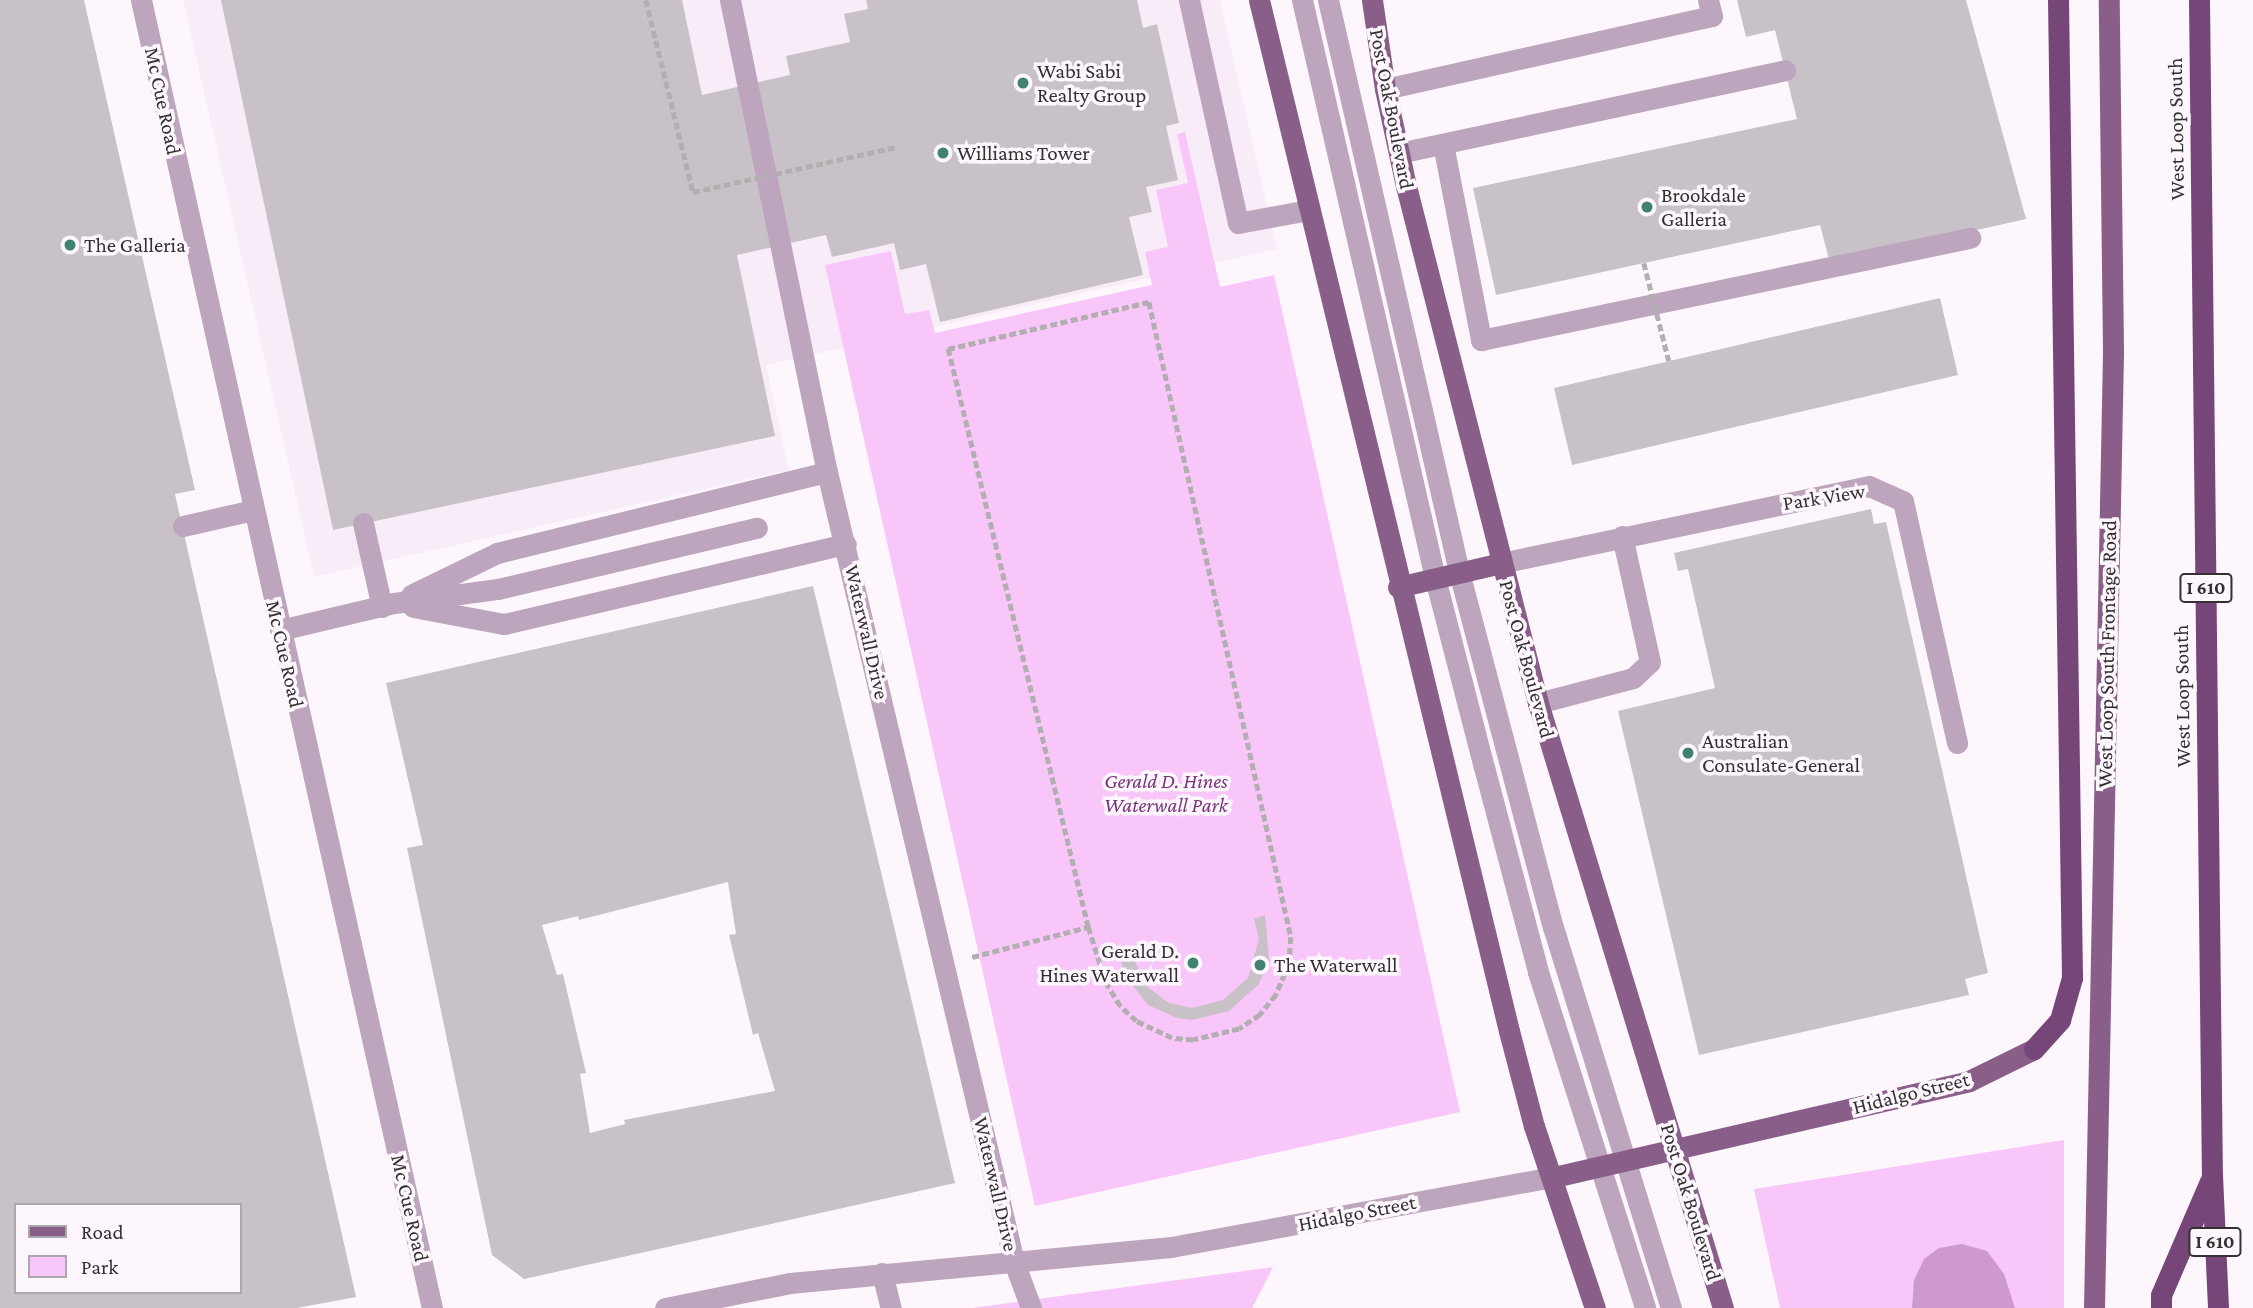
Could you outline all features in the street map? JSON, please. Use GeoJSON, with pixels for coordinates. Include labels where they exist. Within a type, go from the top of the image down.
{"type":"FeatureCollection","features":[{"type":"Feature","properties":{"kind":"highway"},"geometry":{"type":"LineString","coordinates":[[2034,1049],[2060,1020],[2072,978],[2058,0]]}},
{"type":"Feature","properties":{"kind":"highway","name":"West Loop South"},"geometry":{"type":"LineString","coordinates":[[2199,0],[2212,1175],[2218,1308]]}},
{"type":"Feature","properties":{"kind":"highway"},"geometry":{"type":"LineString","coordinates":[[2161,1308],[2161,1296],[2212,1175]]}},
{"type":"Feature","properties":{"kind":"main road"},"geometry":{"type":"LineString","coordinates":[[1259,0],[1398,587],[1509,1031],[1534,1126],[1554,1177],[1595,1308]]}},
{"type":"Feature","properties":{"kind":"main road","name":"Post Oak Boulevard"},"geometry":{"type":"LineString","coordinates":[[1372,0],[1385,89],[1399,153],[1538,702],[1723,1308]]}},
{"type":"Feature","properties":{"kind":"main road","name":"West Loop South Frontage Road"},"geometry":{"type":"LineString","coordinates":[[2094,1308],[2113,350],[2109,0]]}},
{"type":"Feature","properties":{"kind":"main road"},"geometry":{"type":"LineString","coordinates":[[1398,587],[1501,563]]}},
{"type":"Feature","properties":{"kind":"main road","name":"Hidalgo Street"},"geometry":{"type":"LineString","coordinates":[[1554,1177],[1969,1082],[2034,1049]]}},
{"type":"Feature","properties":{"kind":"street","name":"Mc Cue Road"},"geometry":{"type":"LineString","coordinates":[[141,0],[432,1308]]}},
{"type":"Feature","properties":{"kind":"street","name":"Waterwall Drive"},"geometry":{"type":"LineString","coordinates":[[730,0],[828,472],[1014,1262],[1031,1308]]}},
{"type":"Feature","properties":{"kind":"street"},"geometry":{"type":"LineString","coordinates":[[1189,0],[1238,223],[1308,210]]}},
{"type":"Feature","properties":{"kind":"street"},"geometry":{"type":"LineString","coordinates":[[1302,0],[1435,578],[1538,972],[1645,1308]]}},
{"type":"Feature","properties":{"kind":"street"},"geometry":{"type":"LineString","coordinates":[[1328,0],[1459,572],[1553,926],[1671,1308]]}},
{"type":"Feature","properties":{"kind":"street"},"geometry":{"type":"LineString","coordinates":[[1385,89],[1712,16],[1708,0]]}},
{"type":"Feature","properties":{"kind":"street"},"geometry":{"type":"LineString","coordinates":[[1399,153],[1785,70]]}},
{"type":"Feature","properties":{"kind":"street"},"geometry":{"type":"LineString","coordinates":[[1443,144],[1482,340],[1970,238]]}},
{"type":"Feature","properties":{"kind":"street"},"geometry":{"type":"LineString","coordinates":[[388,605],[497,553],[828,472]]}},
{"type":"Feature","properties":{"kind":"street","name":"Park View"},"geometry":{"type":"LineString","coordinates":[[1501,563],[1869,486],[1903,501],[1957,743]]}},
{"type":"Feature","properties":{"kind":"street"},"geometry":{"type":"LineString","coordinates":[[183,526],[253,510]]}},
{"type":"Feature","properties":{"kind":"street"},"geometry":{"type":"LineString","coordinates":[[363,523],[388,605]]}},
{"type":"Feature","properties":{"kind":"street"},"geometry":{"type":"LineString","coordinates":[[280,630],[388,605],[498,589],[757,527]]}},
{"type":"Feature","properties":{"kind":"street"},"geometry":{"type":"LineString","coordinates":[[1538,702],[1633,678],[1650,662],[1622,536]]}},
{"type":"Feature","properties":{"kind":"street"},"geometry":{"type":"LineString","coordinates":[[388,605],[504,624],[846,544]]}},
{"type":"Feature","properties":{"kind":"street","name":"Hidalgo Street"},"geometry":{"type":"LineString","coordinates":[[665,1308],[691,1305],[790,1283],[1171,1247],[1554,1177]]}},
{"type":"Feature","properties":{"kind":"street"},"geometry":{"type":"LineString","coordinates":[[882,1273],[891,1308]]}},
{"type":"Feature","properties":{"kind":"path"},"geometry":{"type":"LineString","coordinates":[[646,0],[693,192],[896,147]]}},
{"type":"Feature","properties":{"kind":"path"},"geometry":{"type":"LineString","coordinates":[[1644,263],[1669,361]]}},
{"type":"Feature","properties":{"kind":"path"},"geometry":{"type":"LineString","coordinates":[[1149,302],[1291,937],[1289,964],[1276,995],[1260,1015],[1239,1029],[1193,1040],[1172,1038],[1136,1021],[1120,1006],[1106,984],[1088,927],[948,349],[1149,302]]}},
{"type":"Feature","properties":{"kind":"path"},"geometry":{"type":"LineString","coordinates":[[944,964],[1088,927]]}},
{"type":"Feature","properties":{"kind":"shaded area"},"geometry":{"type":"Polygon","coordinates":[[[183,0],[1220,0],[1277,249],[766,365],[789,470],[314,577],[183,0]]]}},
{"type":"Feature","properties":{"kind":"shaded area"},"geometry":{"type":"Polygon","coordinates":[[[1962,1244],[1987,1251],[2004,1274],[2015,1308],[1912,1308],[1914,1280],[1924,1259],[1939,1248],[1962,1244]]]}},
{"type":"Feature","properties":{"kind":"green space","name":"Gerald D. Hines Waterwall Park"},"geometry":{"type":"Polygon","coordinates":[[[1185,132],[1220,287],[1274,275],[1460,1112],[1035,1206],[825,265],[891,251],[905,314],[929,310],[935,333],[1152,285],[1145,252],[1168,247],[1156,190],[1188,183],[1177,134],[1185,132]]]}},
{"type":"Feature","properties":{"kind":"green space"},"geometry":{"type":"Polygon","coordinates":[[[2064,1140],[2064,1308],[1780,1308],[1754,1189],[2064,1140]]]}},
{"type":"Feature","properties":{"kind":"green space"},"geometry":{"type":"Polygon","coordinates":[[[1273,1267],[1252,1308],[972,1308],[1273,1267]]]}},
{"type":"Feature","properties":{"kind":"building"},"geometry":{"type":"Polygon","coordinates":[[[0,0],[84,0],[195,490],[175,494],[356,1297],[297,1308],[0,1308],[0,0]]]}},
{"type":"Feature","properties":{"kind":"building"},"geometry":{"type":"Polygon","coordinates":[[[221,0],[682,0],[702,95],[790,75],[786,56],[850,42],[844,14],[868,9],[866,0],[1137,0],[1143,28],[1157,24],[1179,123],[1166,126],[1178,180],[1146,187],[1152,212],[1129,217],[1143,275],[940,322],[926,264],[900,270],[894,243],[832,257],[826,235],[737,255],[775,436],[333,530],[221,0]]]}},
{"type":"Feature","properties":{"kind":"building"},"geometry":{"type":"Polygon","coordinates":[[[1737,0],[1966,0],[2026,219],[1830,263],[1820,225],[1496,295],[1473,188],[1797,119],[1775,30],[1746,37],[1737,0]]]}},
{"type":"Feature","properties":{"kind":"building"},"geometry":{"type":"Polygon","coordinates":[[[1940,298],[1958,375],[1572,465],[1554,388],[1940,298]]]}},
{"type":"Feature","properties":{"kind":"building"},"geometry":{"type":"Polygon","coordinates":[[[1871,509],[1874,524],[1886,522],[1988,973],[1965,979],[1969,995],[1699,1055],[1618,711],[1715,688],[1688,569],[1678,571],[1674,553],[1871,509]]]}},
{"type":"Feature","properties":{"kind":"building"},"geometry":{"type":"Polygon","coordinates":[[[813,586],[955,1183],[524,1279],[492,1255],[407,848],[423,845],[386,683],[813,586]],[[728,882],[579,920],[578,916],[542,925],[557,975],[563,974],[586,1073],[580,1074],[590,1133],[625,1124],[624,1120],[775,1091],[758,1033],[753,1035],[729,935],[736,934],[728,882]]]}},
{"type":"Feature","properties":{"kind":"building","name":"The Waterwall"},"geometry":{"type":"Polygon","coordinates":[[[1265,915],[1269,959],[1259,984],[1229,1011],[1192,1020],[1177,1018],[1148,1005],[1125,976],[1117,947],[1129,947],[1145,985],[1169,1003],[1192,1008],[1223,1000],[1248,978],[1259,939],[1254,919],[1265,915]]]}},
{"type":"Feature","properties":{"kind":"place","name":"Wabi Sabi Realty Group"},"geometry":{"type":"Point","coordinates":[1023,83]}},
{"type":"Feature","properties":{"kind":"place","name":"Williams Tower"},"geometry":{"type":"Point","coordinates":[943,153]}},
{"type":"Feature","properties":{"kind":"place","name":"Brookdale Galleria"},"geometry":{"type":"Point","coordinates":[1647,207]}},
{"type":"Feature","properties":{"kind":"place","name":"The Galleria"},"geometry":{"type":"Point","coordinates":[70,245]}},
{"type":"Feature","properties":{"kind":"place","name":"Australian Consulate-General"},"geometry":{"type":"Point","coordinates":[1688,753]}},
{"type":"Feature","properties":{"kind":"place","name":"Gerald D. Hines Waterwall"},"geometry":{"type":"Point","coordinates":[1193,963]}},
{"type":"Feature","properties":{"kind":"place","name":"The Waterwall"},"geometry":{"type":"Point","coordinates":[1260,965]}}]}
